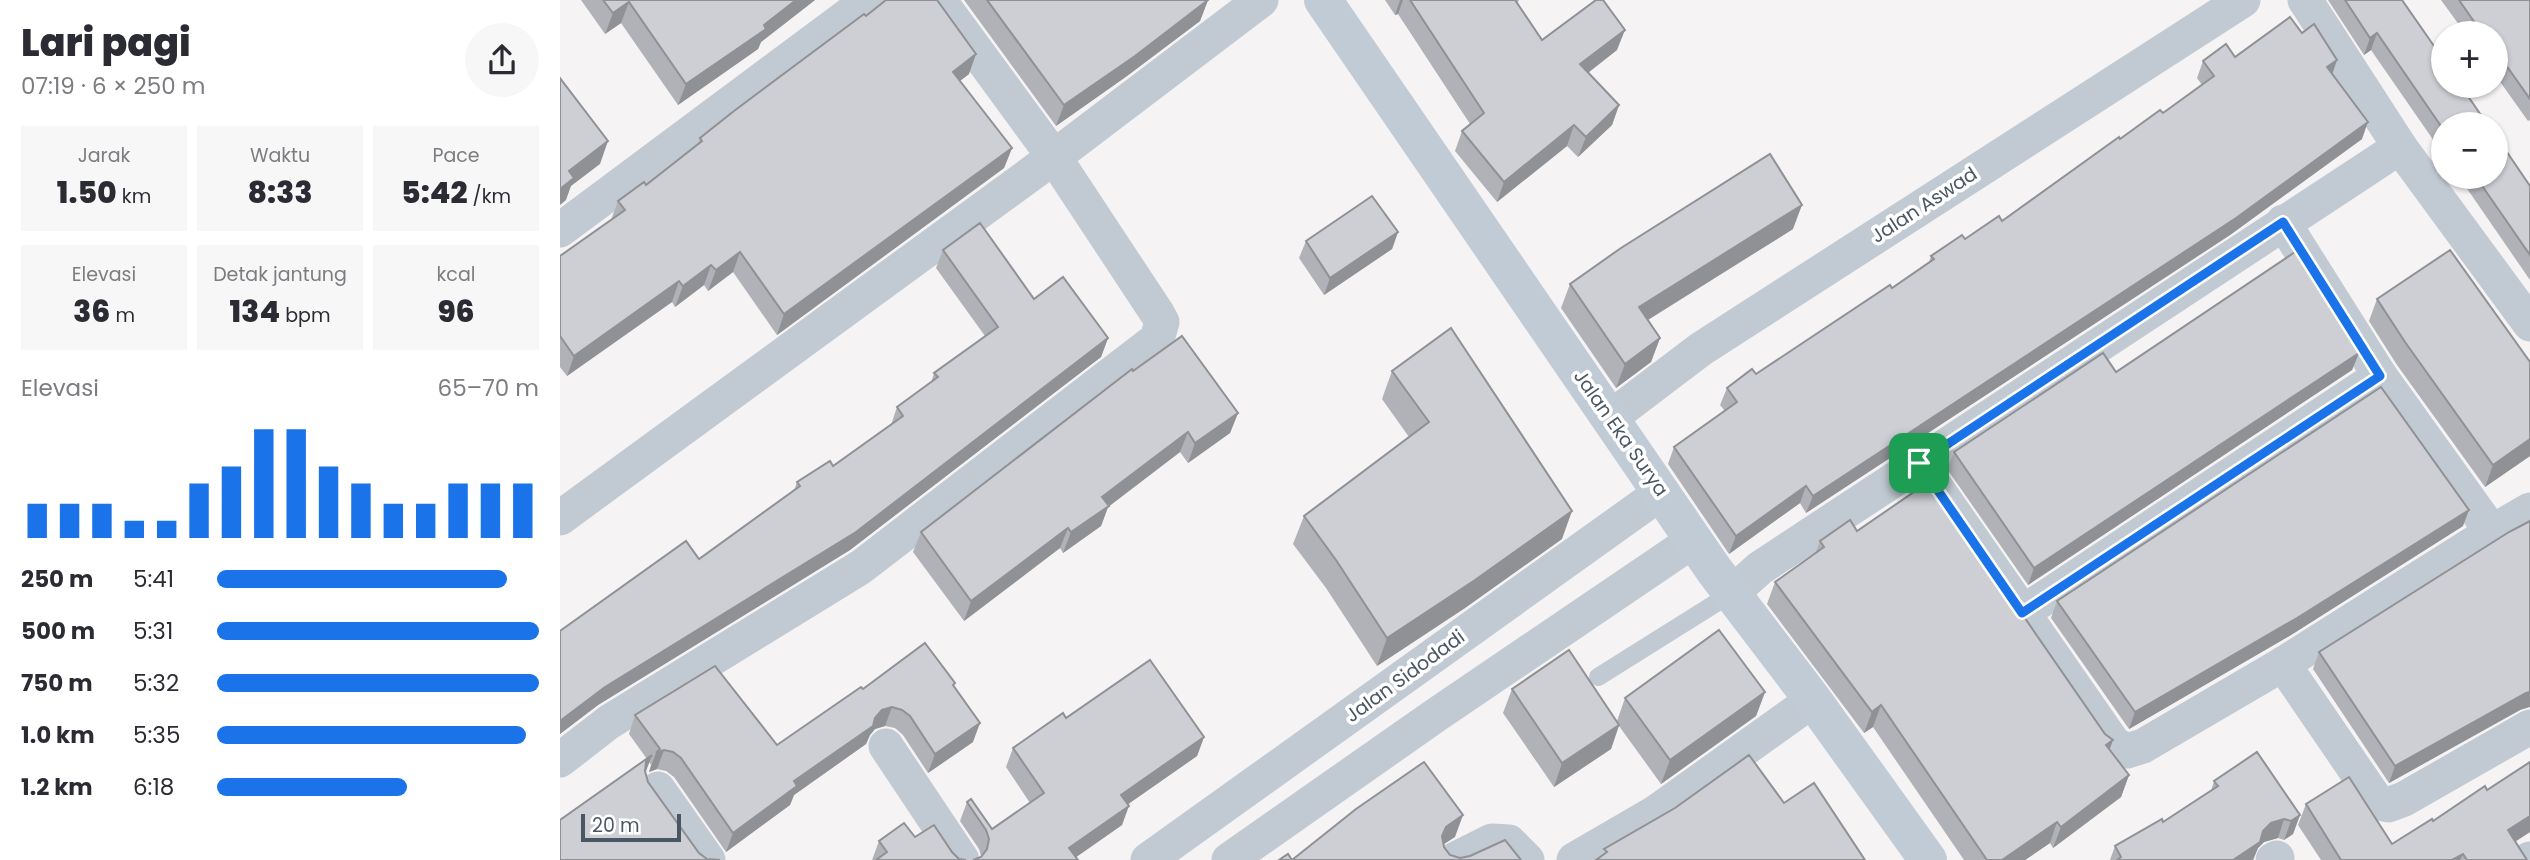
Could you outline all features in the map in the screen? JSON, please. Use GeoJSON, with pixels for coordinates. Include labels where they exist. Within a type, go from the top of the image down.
{"type":"FeatureCollection","features":[{"type":"Feature","properties":{"kind":"street"},"geometry":{"type":"LineString","coordinates":[[560,230],[869,0]]}},
{"type":"Feature","properties":{"kind":"street"},"geometry":{"type":"LineString","coordinates":[[560,760],[609,722],[860,567],[1157,339],[1162,322],[1054,157],[939,0]]}},
{"type":"Feature","properties":{"kind":"street"},"geometry":{"type":"LineString","coordinates":[[560,518],[1054,157],[1261,0]]}},
{"type":"Feature","properties":{"kind":"street","name":"Jalan Eka Surya"},"geometry":{"type":"LineString","coordinates":[[1323,0],[1693,540],[1813,700],[1916,856]]}},
{"type":"Feature","properties":{"kind":"street","name":"Jalan Aswad"},"geometry":{"type":"LineString","coordinates":[[1610,418],[1701,349],[2243,0]]}},
{"type":"Feature","properties":{"kind":"street"},"geometry":{"type":"LineString","coordinates":[[2305,0],[2400,146],[2530,324]]}},
{"type":"Feature","properties":{"kind":"street"},"geometry":{"type":"LineString","coordinates":[[1732,593],[1760,568],[2400,146]]}},
{"type":"Feature","properties":{"kind":"street"},"geometry":{"type":"LineString","coordinates":[[2283,222],[2380,376],[2491,532]]}},
{"type":"Feature","properties":{"kind":"street"},"geometry":{"type":"LineString","coordinates":[[2022,613],[2380,376]]}},
{"type":"Feature","properties":{"kind":"street"},"geometry":{"type":"LineString","coordinates":[[1919,463],[2114,744],[2122,750],[2130,751],[2283,664],[2530,510]]}},
{"type":"Feature","properties":{"kind":"street","name":"Jalan Sidodadi"},"geometry":{"type":"LineString","coordinates":[[1148,860],[1662,492]]}},
{"type":"Feature","properties":{"kind":"street"},"geometry":{"type":"LineString","coordinates":[[1229,860],[1693,540]]}},
{"type":"Feature","properties":{"kind":"street"},"geometry":{"type":"LineString","coordinates":[[2283,664],[2376,800],[2383,805],[2394,804],[2421,790],[2530,727]]}},
{"type":"Feature","properties":{"kind":"street"},"geometry":{"type":"LineString","coordinates":[[1574,860],[1655,813],[1813,700]]}},
{"type":"Feature","properties":{"kind":"street"},"geometry":{"type":"LineString","coordinates":[[886,746],[962,860]]}},
{"type":"Feature","properties":{"kind":"street"},"geometry":{"type":"LineString","coordinates":[[658,789],[708,860]]}},
{"type":"Feature","properties":{"kind":"street"},"geometry":{"type":"LineString","coordinates":[[1454,860],[1492,841],[1509,842],[1527,860]]}},
{"type":"Feature","properties":{"kind":"lane"},"geometry":{"type":"LineString","coordinates":[[1598,677],[1732,593]]}},
{"type":"Feature","properties":{"kind":"building"},"geometry":{"type":"Polygon","coordinates":[[[603,0],[796,0],[764,25],[766,29],[686,84],[629,2],[613,13],[603,0]]]}},
{"type":"Feature","properties":{"kind":"building"},"geometry":{"type":"Polygon","coordinates":[[[886,0],[937,0],[976,54],[953,72],[1012,148],[784,314],[740,252],[716,270],[711,265],[683,286],[679,281],[574,356],[560,336],[560,256],[625,210],[618,201],[644,182],[646,185],[702,141],[700,138],[734,111],[886,0]]]}},
{"type":"Feature","properties":{"kind":"building"},"geometry":{"type":"Polygon","coordinates":[[[987,0],[1208,0],[1135,56],[1064,105],[987,0]]]}},
{"type":"Feature","properties":{"kind":"building"},"geometry":{"type":"Polygon","coordinates":[[[1410,0],[1515,0],[1542,40],[1596,0],[1603,0],[1625,30],[1580,64],[1619,105],[1586,137],[1574,125],[1504,182],[1462,131],[1484,113],[1410,0]]]}},
{"type":"Feature","properties":{"kind":"building"},"geometry":{"type":"Polygon","coordinates":[[[2345,0],[2402,0],[2431,42],[2431,98],[2469,98],[2479,112],[2431,112],[2377,33],[2370,38],[2345,0]]]}},
{"type":"Feature","properties":{"kind":"building"},"geometry":{"type":"Polygon","coordinates":[[[2459,0],[2530,0],[2530,99],[2508,68],[2508,21],[2474,21],[2459,0]]]}},
{"type":"Feature","properties":{"kind":"building"},"geometry":{"type":"Polygon","coordinates":[[[2290,17],[2302,33],[2314,24],[2337,60],[2327,67],[2368,122],[2236,218],[1813,496],[1806,486],[1736,536],[1674,447],[1737,402],[1727,388],[1752,369],[1756,374],[1890,285],[1892,288],[1934,259],[1931,256],[1962,235],[1965,239],[1999,216],[2002,221],[2119,137],[2120,139],[2160,110],[2163,113],[2214,76],[2203,61],[2226,44],[2235,57],[2290,17]]]}},
{"type":"Feature","properties":{"kind":"building"},"geometry":{"type":"Polygon","coordinates":[[[560,78],[608,141],[569,171],[574,178],[560,189],[560,78]]]}},
{"type":"Feature","properties":{"kind":"building"},"geometry":{"type":"Polygon","coordinates":[[[1770,154],[1802,205],[1639,307],[1660,338],[1625,364],[1570,284],[1621,248],[1770,154]]]}},
{"type":"Feature","properties":{"kind":"building"},"geometry":{"type":"Polygon","coordinates":[[[2508,154],[2530,186],[2530,255],[2484,189],[2508,189],[2508,154]]]}},
{"type":"Feature","properties":{"kind":"building"},"geometry":{"type":"Polygon","coordinates":[[[1372,196],[1398,232],[1330,278],[1306,241],[1372,196]]]}},
{"type":"Feature","properties":{"kind":"building"},"geometry":{"type":"Polygon","coordinates":[[[980,223],[1034,299],[1063,277],[1108,338],[856,532],[605,687],[560,721],[560,631],[686,541],[699,559],[800,486],[797,482],[830,461],[833,466],[903,416],[897,407],[938,377],[934,373],[998,327],[943,250],[980,223]]]}},
{"type":"Feature","properties":{"kind":"building"},"geometry":{"type":"Polygon","coordinates":[[[2450,250],[2530,362],[2530,439],[2493,465],[2377,299],[2450,250]]]}},
{"type":"Feature","properties":{"kind":"building"},"geometry":{"type":"Polygon","coordinates":[[[2295,252],[2359,353],[2034,568],[1954,452],[2103,353],[2116,372],[2295,252]]]}},
{"type":"Feature","properties":{"kind":"building"},"geometry":{"type":"Polygon","coordinates":[[[1451,328],[1572,511],[1387,638],[1304,516],[1429,422],[1392,371],[1451,328]]]}},
{"type":"Feature","properties":{"kind":"building"},"geometry":{"type":"Polygon","coordinates":[[[1182,336],[1238,413],[1195,443],[1188,432],[1102,497],[1109,506],[1071,532],[1068,528],[971,601],[921,532],[1132,369],[1133,371],[1182,336]]]}},
{"type":"Feature","properties":{"kind":"building"},"geometry":{"type":"Polygon","coordinates":[[[2381,387],[2469,510],[2297,618],[2135,712],[2057,601],[2381,387]]]}},
{"type":"Feature","properties":{"kind":"building"},"geometry":{"type":"Polygon","coordinates":[[[1930,481],[2105,734],[2113,740],[2106,745],[2129,775],[2061,827],[2057,822],[2002,860],[1987,860],[1881,705],[1872,712],[1775,582],[1824,547],[1820,541],[1850,520],[1857,531],[1930,481]]]}},
{"type":"Feature","properties":{"kind":"building"},"geometry":{"type":"Polygon","coordinates":[[[2530,521],[2530,692],[2395,766],[2319,652],[2530,521]]]}},
{"type":"Feature","properties":{"kind":"building"},"geometry":{"type":"Polygon","coordinates":[[[1719,630],[1765,692],[1670,760],[1625,698],[1719,630]]]}},
{"type":"Feature","properties":{"kind":"building"},"geometry":{"type":"Polygon","coordinates":[[[925,643],[980,723],[935,754],[910,716],[892,707],[882,710],[875,718],[873,726],[794,781],[797,786],[733,833],[681,758],[664,750],[656,753],[660,749],[635,715],[715,666],[777,745],[861,687],[863,689],[925,643]]]}},
{"type":"Feature","properties":{"kind":"building"},"geometry":{"type":"Polygon","coordinates":[[[1569,650],[1619,725],[1562,763],[1512,689],[1569,650]]]}},
{"type":"Feature","properties":{"kind":"building"},"geometry":{"type":"Polygon","coordinates":[[[1150,660],[1204,737],[1121,795],[1129,806],[1069,848],[1078,860],[973,860],[981,857],[987,849],[989,839],[967,802],[971,799],[992,829],[1044,793],[1013,748],[1063,713],[1066,718],[1150,660]]]}},
{"type":"Feature","properties":{"kind":"building"},"geometry":{"type":"Polygon","coordinates":[[[2257,752],[2300,815],[2291,821],[2284,819],[2271,823],[2263,831],[2260,842],[2233,860],[2117,860],[2121,857],[2115,846],[2162,819],[2163,822],[2218,786],[2214,781],[2257,752]]]}},
{"type":"Feature","properties":{"kind":"building"},"geometry":{"type":"Polygon","coordinates":[[[652,755],[646,762],[648,782],[699,853],[707,859],[720,860],[560,860],[560,820],[652,755]]]}},
{"type":"Feature","properties":{"kind":"building"},"geometry":{"type":"Polygon","coordinates":[[[1749,755],[1784,803],[1814,783],[1865,860],[1596,860],[1607,852],[1604,849],[1675,808],[1749,755]]]}},
{"type":"Feature","properties":{"kind":"building"},"geometry":{"type":"Polygon","coordinates":[[[1424,762],[1463,815],[1446,827],[1442,836],[1444,847],[1450,855],[1460,858],[1470,856],[1505,840],[1521,860],[1292,860],[1356,809],[1424,762]]]}},
{"type":"Feature","properties":{"kind":"building"},"geometry":{"type":"Polygon","coordinates":[[[2530,762],[2530,816],[2508,830],[2527,860],[2467,860],[2463,854],[2452,860],[2341,860],[2306,804],[2349,777],[2392,844],[2432,819],[2433,821],[2485,786],[2487,790],[2530,762]]]}},
{"type":"Feature","properties":{"kind":"building"},"geometry":{"type":"Polygon","coordinates":[[[904,823],[915,837],[934,825],[952,852],[959,859],[966,860],[876,860],[887,852],[879,841],[904,823]]]}},
{"type":"Feature","properties":{"kind":"building"},"geometry":{"type":"Polygon","coordinates":[[[1288,854],[1292,860],[1279,860],[1288,854]]]}},
{"type":"Feature","properties":{"kind":"route"},"geometry":{"type":"LineString","coordinates":[[2283,222],[2380,376],[2022,613],[1919,463],[2283,222]]}}]}
